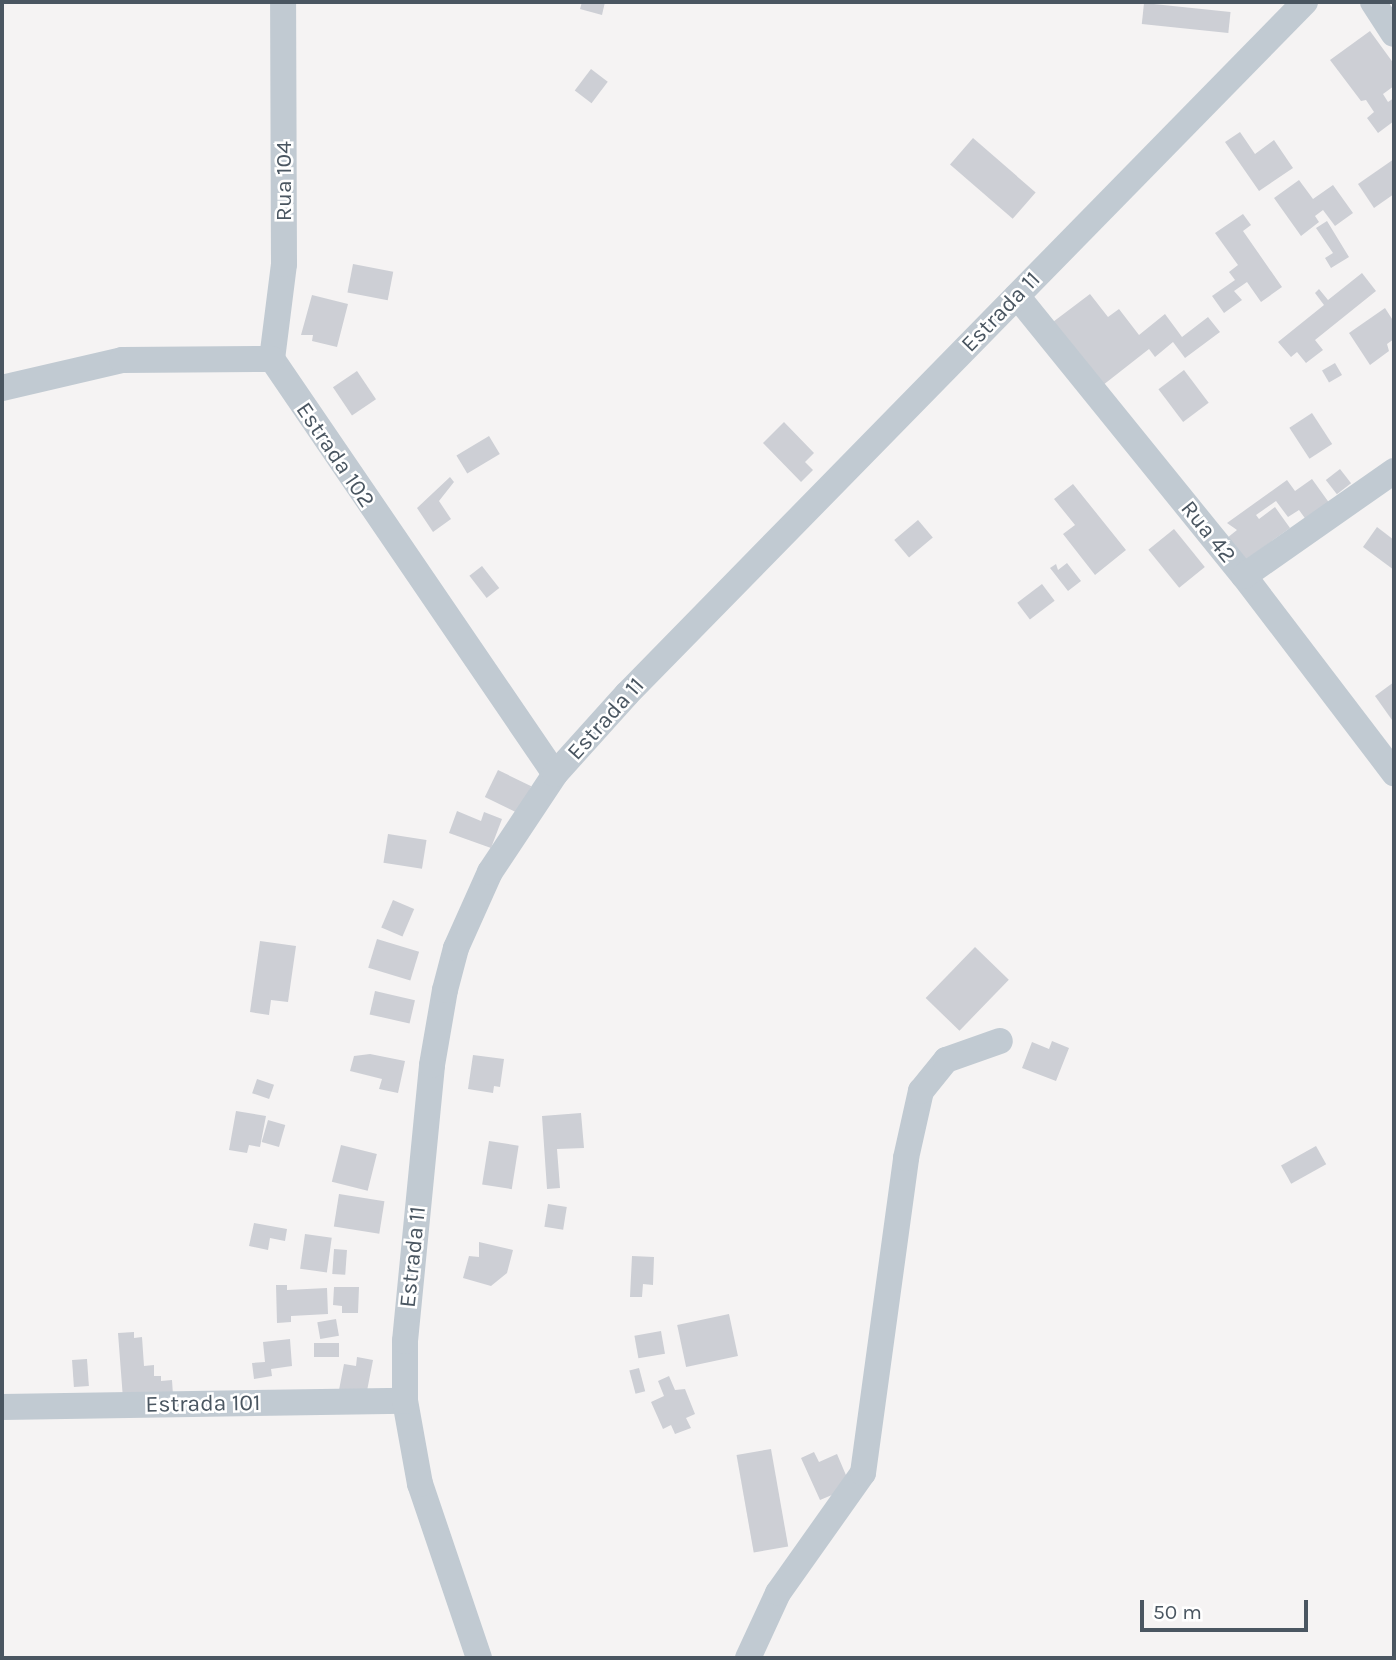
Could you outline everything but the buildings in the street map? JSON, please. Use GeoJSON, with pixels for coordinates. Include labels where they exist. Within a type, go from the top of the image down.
{"type":"FeatureCollection","features":[{"type":"Feature","properties":{"kind":"street","name":"Rua 104"},"geometry":{"type":"LineString","coordinates":[[272,359],[284,264],[283,2]]}},
{"type":"Feature","properties":{"kind":"street","name":"Estrada 11"},"geometry":{"type":"LineString","coordinates":[[480,1658],[420,1484],[405,1401],[405,1341],[432,1065],[445,989],[456,948],[490,872],[555,774],[627,694],[1305,2]]}},
{"type":"Feature","properties":{"kind":"street"},"geometry":{"type":"LineString","coordinates":[[1373,2],[1394,34]]}},
{"type":"Feature","properties":{"kind":"street","name":"Rua 42"},"geometry":{"type":"LineString","coordinates":[[1017,296],[1244,576],[1394,773]]}},
{"type":"Feature","properties":{"kind":"street"},"geometry":{"type":"LineString","coordinates":[[2,388],[122,360],[272,359]]}},
{"type":"Feature","properties":{"kind":"street","name":"Estrada 102"},"geometry":{"type":"LineString","coordinates":[[272,359],[555,774]]}},
{"type":"Feature","properties":{"kind":"street"},"geometry":{"type":"LineString","coordinates":[[1244,576],[1394,471]]}},
{"type":"Feature","properties":{"kind":"street"},"geometry":{"type":"LineString","coordinates":[[748,1658],[778,1593],[863,1473],[906,1158],[921,1091],[946,1060],[1000,1041]]}},
{"type":"Feature","properties":{"kind":"street","name":"Estrada 101"},"geometry":{"type":"LineString","coordinates":[[2,1407],[405,1401]]}}]}
